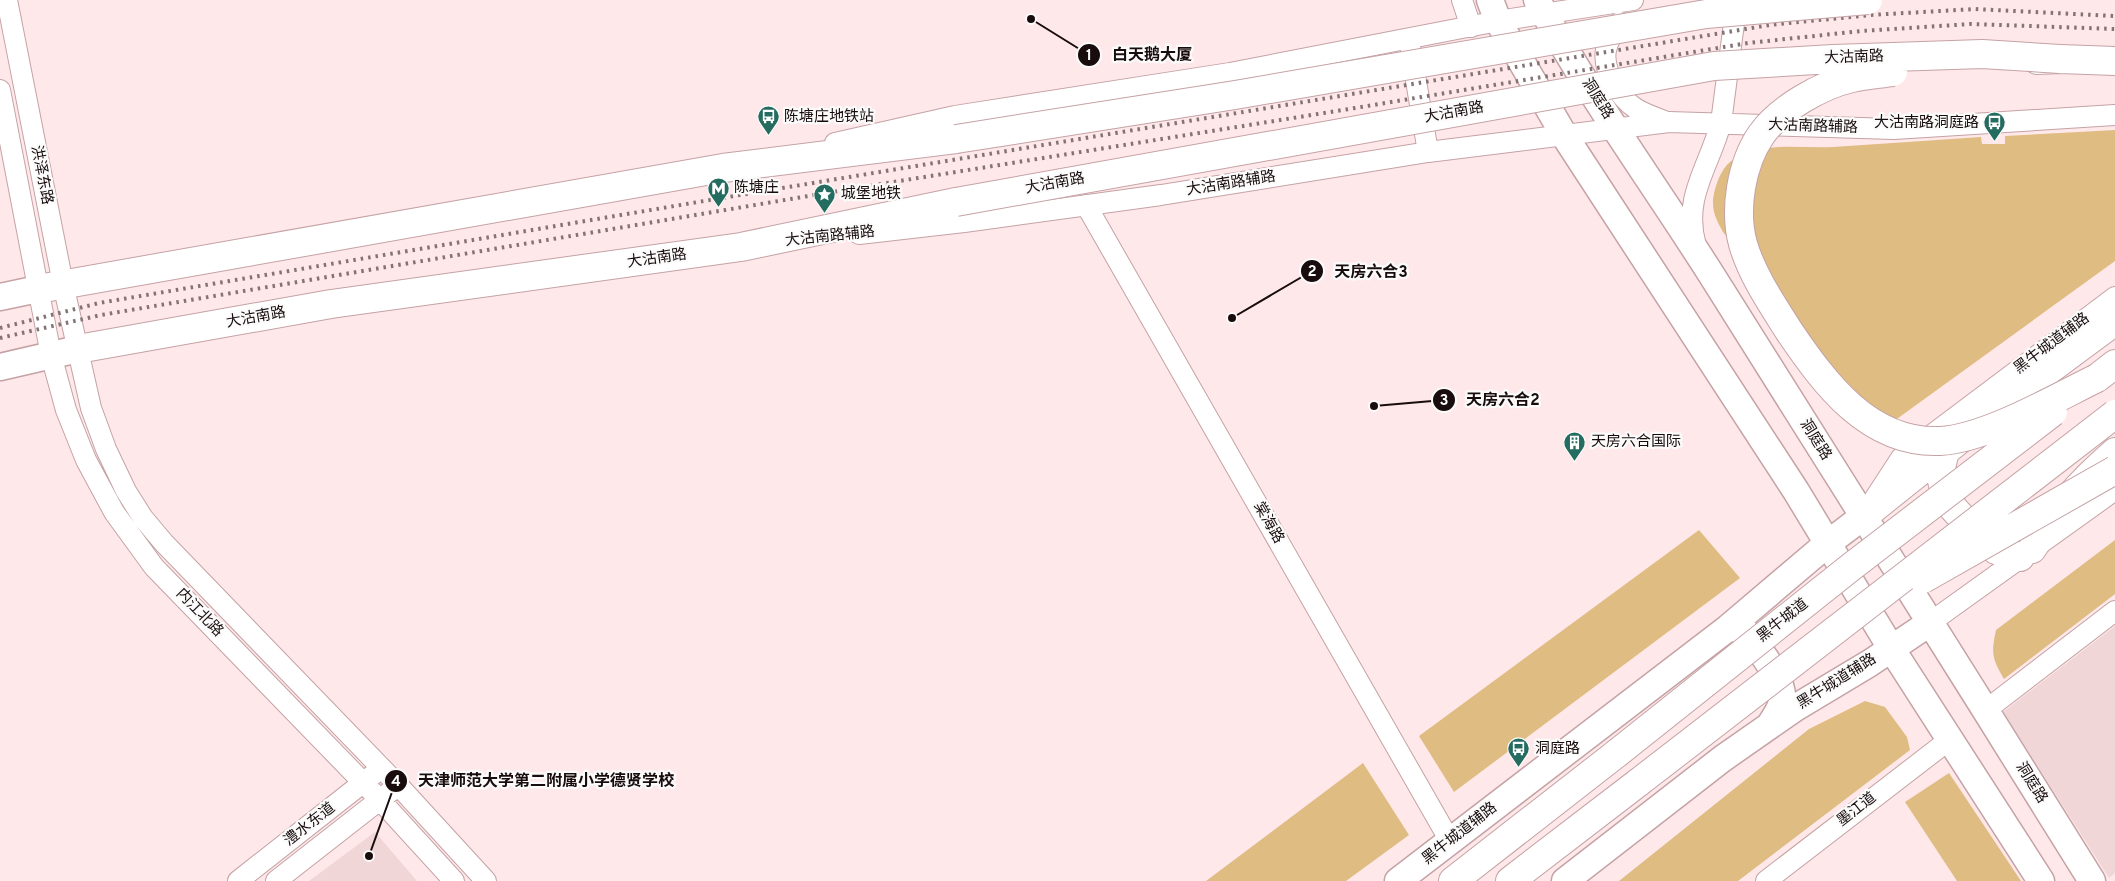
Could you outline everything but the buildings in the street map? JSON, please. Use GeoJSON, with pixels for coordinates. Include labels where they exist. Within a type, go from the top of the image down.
{"type":"FeatureCollection","features":[{"type":"Feature","properties":{"kind":"highway"},"geometry":{"type":"LineString","coordinates":[[50,287],[723,168],[956,140],[1235,95],[1706,14],[1868,0]]}},
{"type":"Feature","properties":{"kind":"highway","name":"大沽南路"},"geometry":{"type":"LineString","coordinates":[[78,349],[332,304],[741,247],[956,202],[1714,66],[1833,59],[1982,54],[2115,61]]}},
{"type":"Feature","properties":{"kind":"highway"},"geometry":{"type":"LineString","coordinates":[[2060,59],[1905,70],[1852,78],[1800,100],[1781,115],[1761,135],[1748,161],[1739,205],[1739,225],[1743,245],[1765,293],[1810,361],[1844,401],[1857,413],[1887,431],[1912,439],[1941,441],[1978,433],[2106,371]]}},
{"type":"Feature","properties":{"kind":"highway"},"geometry":{"type":"LineString","coordinates":[[1864,516],[2014,396],[2115,321]]}},
{"type":"Feature","properties":{"kind":"highway","name":"黑牛城道"},"geometry":{"type":"LineString","coordinates":[[1453,881],[1851,567],[2106,371]]}},
{"type":"Feature","properties":{"kind":"highway"},"geometry":{"type":"LineString","coordinates":[[1510,881],[2115,414]]}},
{"type":"Feature","properties":{"kind":"highway"},"geometry":{"type":"LineString","coordinates":[[1945,451],[1940,472],[1943,485],[1953,508],[1977,534],[1996,550],[2026,553],[2073,491],[2115,452]]}},
{"type":"Feature","properties":{"kind":"highway"},"geometry":{"type":"LineString","coordinates":[[1850,620],[2115,470]]}},
{"type":"Feature","properties":{"kind":"main road","name":"洞庭路"},"geometry":{"type":"LineString","coordinates":[[1554,6],[1616,128],[1864,516],[2092,881]]}},
{"type":"Feature","properties":{"kind":"main road"},"geometry":{"type":"LineString","coordinates":[[1494,10],[1564,135],[1796,491],[1891,648],[2041,881]]}},
{"type":"Feature","properties":{"kind":"main road"},"geometry":{"type":"LineString","coordinates":[[0,297],[50,287]]}},
{"type":"Feature","properties":{"kind":"main road","name":"大沽南路"},"geometry":{"type":"LineString","coordinates":[[0,367],[78,349]]}},
{"type":"Feature","properties":{"kind":"main road","name":"黑牛城道辅路"},"geometry":{"type":"LineString","coordinates":[[1398,881],[1728,628],[1827,544],[1864,516]]}},
{"type":"Feature","properties":{"kind":"main road","name":"黑牛城道辅路"},"geometry":{"type":"LineString","coordinates":[[1564,881],[1722,759],[1931,622]]}},
{"type":"Feature","properties":{"kind":"main road"},"geometry":{"type":"LineString","coordinates":[[1728,628],[1746,632],[1769,664],[1782,690],[1782,703],[1770,726]]}},
{"type":"Feature","properties":{"kind":"street","name":"洪泽东路"},"geometry":{"type":"LineString","coordinates":[[7,0],[50,287]]}},
{"type":"Feature","properties":{"kind":"street"},"geometry":{"type":"LineString","coordinates":[[1462,0],[1471,27]]}},
{"type":"Feature","properties":{"kind":"street"},"geometry":{"type":"LineString","coordinates":[[723,168],[955,116],[1230,73],[1409,40],[1471,27],[1494,10],[1633,0]]}},
{"type":"Feature","properties":{"kind":"street"},"geometry":{"type":"LineString","coordinates":[[1646,0],[1621,20],[1609,39],[1606,53],[1607,62],[1609,72],[1625,99],[1647,115],[1669,122]]}},
{"type":"Feature","properties":{"kind":"street"},"geometry":{"type":"LineString","coordinates":[[1699,256],[1692,226],[1693,199],[1721,123],[1737,0]]}},
{"type":"Feature","properties":{"kind":"street"},"geometry":{"type":"LineString","coordinates":[[1409,40],[1428,152]]}},
{"type":"Feature","properties":{"kind":"street","name":"洪泽东路"},"geometry":{"type":"LineString","coordinates":[[0,90],[50,287],[78,349]]}},
{"type":"Feature","properties":{"kind":"street","name":"大沽南路辅路"},"geometry":{"type":"LineString","coordinates":[[741,247],[964,222],[1161,195],[1428,152],[1669,122],[1894,130],[2115,115]]}},
{"type":"Feature","properties":{"kind":"street","name":"棠海路"},"geometry":{"type":"LineString","coordinates":[[1086,205],[1450,842]]}},
{"type":"Feature","properties":{"kind":"street","name":"内江北路"},"geometry":{"type":"LineString","coordinates":[[50,287],[51,355],[66,410],[86,460],[114,512],[133,540],[154,567],[364,783],[454,881]]}},
{"type":"Feature","properties":{"kind":"street","name":"黑牛城道辅路"},"geometry":{"type":"LineString","coordinates":[[1864,516],[1901,458],[2115,297]]}},
{"type":"Feature","properties":{"kind":"street","name":"内江北路"},"geometry":{"type":"LineString","coordinates":[[78,349],[91,408],[106,449],[126,490],[143,518],[237,620],[398,785],[486,881]]}},
{"type":"Feature","properties":{"kind":"street","name":"黑牛城道辅路"},"geometry":{"type":"LineString","coordinates":[[1931,622],[2115,490]]}},
{"type":"Feature","properties":{"kind":"street"},"geometry":{"type":"LineString","coordinates":[[1986,710],[2115,611]]}},
{"type":"Feature","properties":{"kind":"street","name":"墨江道"},"geometry":{"type":"LineString","coordinates":[[1766,881],[1949,740]]}},
{"type":"Feature","properties":{"kind":"street","name":"澧水东道"},"geometry":{"type":"LineString","coordinates":[[238,881],[381,768]]}},
{"type":"Feature","properties":{"kind":"street","name":"澧水东道"},"geometry":{"type":"LineString","coordinates":[[276,881],[381,801],[398,785]]}},
{"type":"Feature","properties":{"kind":"shaded area"},"geometry":{"type":"Polygon","coordinates":[[[2115,130],[2115,261],[1894,421],[1842,385],[1723,232],[1714,211],[1714,193],[1726,166],[1742,155],[1767,148],[1833,147],[1981,137],[1982,144],[2005,144],[2005,136],[2115,130]]]}},
{"type":"Feature","properties":{"kind":"shaded area"},"geometry":{"type":"Polygon","coordinates":[[[1699,530],[1740,578],[1454,792],[1419,736],[1699,530]]]}},
{"type":"Feature","properties":{"kind":"shaded area"},"geometry":{"type":"Polygon","coordinates":[[[2115,540],[2115,594],[2004,679],[1994,656],[1993,645],[1996,630],[2115,540]]]}},
{"type":"Feature","properties":{"kind":"shaded area"},"geometry":{"type":"Polygon","coordinates":[[[2115,626],[2115,873],[2109,878],[2003,712],[2115,626]]]}},
{"type":"Feature","properties":{"kind":"shaded area"},"geometry":{"type":"Polygon","coordinates":[[[1865,701],[1885,707],[1907,737],[1910,750],[1738,881],[1619,881],[1809,729],[1865,701]]]}},
{"type":"Feature","properties":{"kind":"shaded area"},"geometry":{"type":"Polygon","coordinates":[[[1363,763],[1409,835],[1346,881],[1206,881],[1363,763]]]}},
{"type":"Feature","properties":{"kind":"shaded area"},"geometry":{"type":"Polygon","coordinates":[[[1949,773],[2021,881],[1957,881],[1905,802],[1949,773]]]}},
{"type":"Feature","properties":{"kind":"shaded area"},"geometry":{"type":"Polygon","coordinates":[[[375,832],[417,881],[309,881],[375,832]]]}},
{"type":"Feature","properties":{"kind":"railway"},"geometry":{"type":"LineString","coordinates":[[0,328],[99,303],[1770,25],[1870,15],[1975,9],[2115,16]]}},
{"type":"Feature","properties":{"kind":"railway"},"geometry":{"type":"LineString","coordinates":[[0,338],[101,315],[862,187],[1748,43],[1861,31],[1971,24],[2115,29]]}},
{"type":"Feature","properties":{"kind":"place","name":"白天鹅大厦"},"geometry":{"type":"Point","coordinates":[1031,19]}},
{"type":"Feature","properties":{"kind":"place","name":"陈塘庄地铁站"},"geometry":{"type":"Point","coordinates":[768,136]}},
{"type":"Feature","properties":{"kind":"place","name":"大沽南路洞庭路"},"geometry":{"type":"Point","coordinates":[1995,142]}},
{"type":"Feature","properties":{"kind":"place","name":"陈塘庄"},"geometry":{"type":"Point","coordinates":[718,207]}},
{"type":"Feature","properties":{"kind":"place","name":"城堡地铁"},"geometry":{"type":"Point","coordinates":[825,213]}},
{"type":"Feature","properties":{"kind":"place","name":"天房六合3"},"geometry":{"type":"Point","coordinates":[1232,318]}},
{"type":"Feature","properties":{"kind":"place","name":"天房六合2"},"geometry":{"type":"Point","coordinates":[1374,406]}},
{"type":"Feature","properties":{"kind":"place","name":"天房六合国际"},"geometry":{"type":"Point","coordinates":[1575,461]}},
{"type":"Feature","properties":{"kind":"place","name":"洞庭路"},"geometry":{"type":"Point","coordinates":[1519,768]}},
{"type":"Feature","properties":{"kind":"place","name":"天津师范大学第二附属小学德贤学校"},"geometry":{"type":"Point","coordinates":[369,856]}}]}
